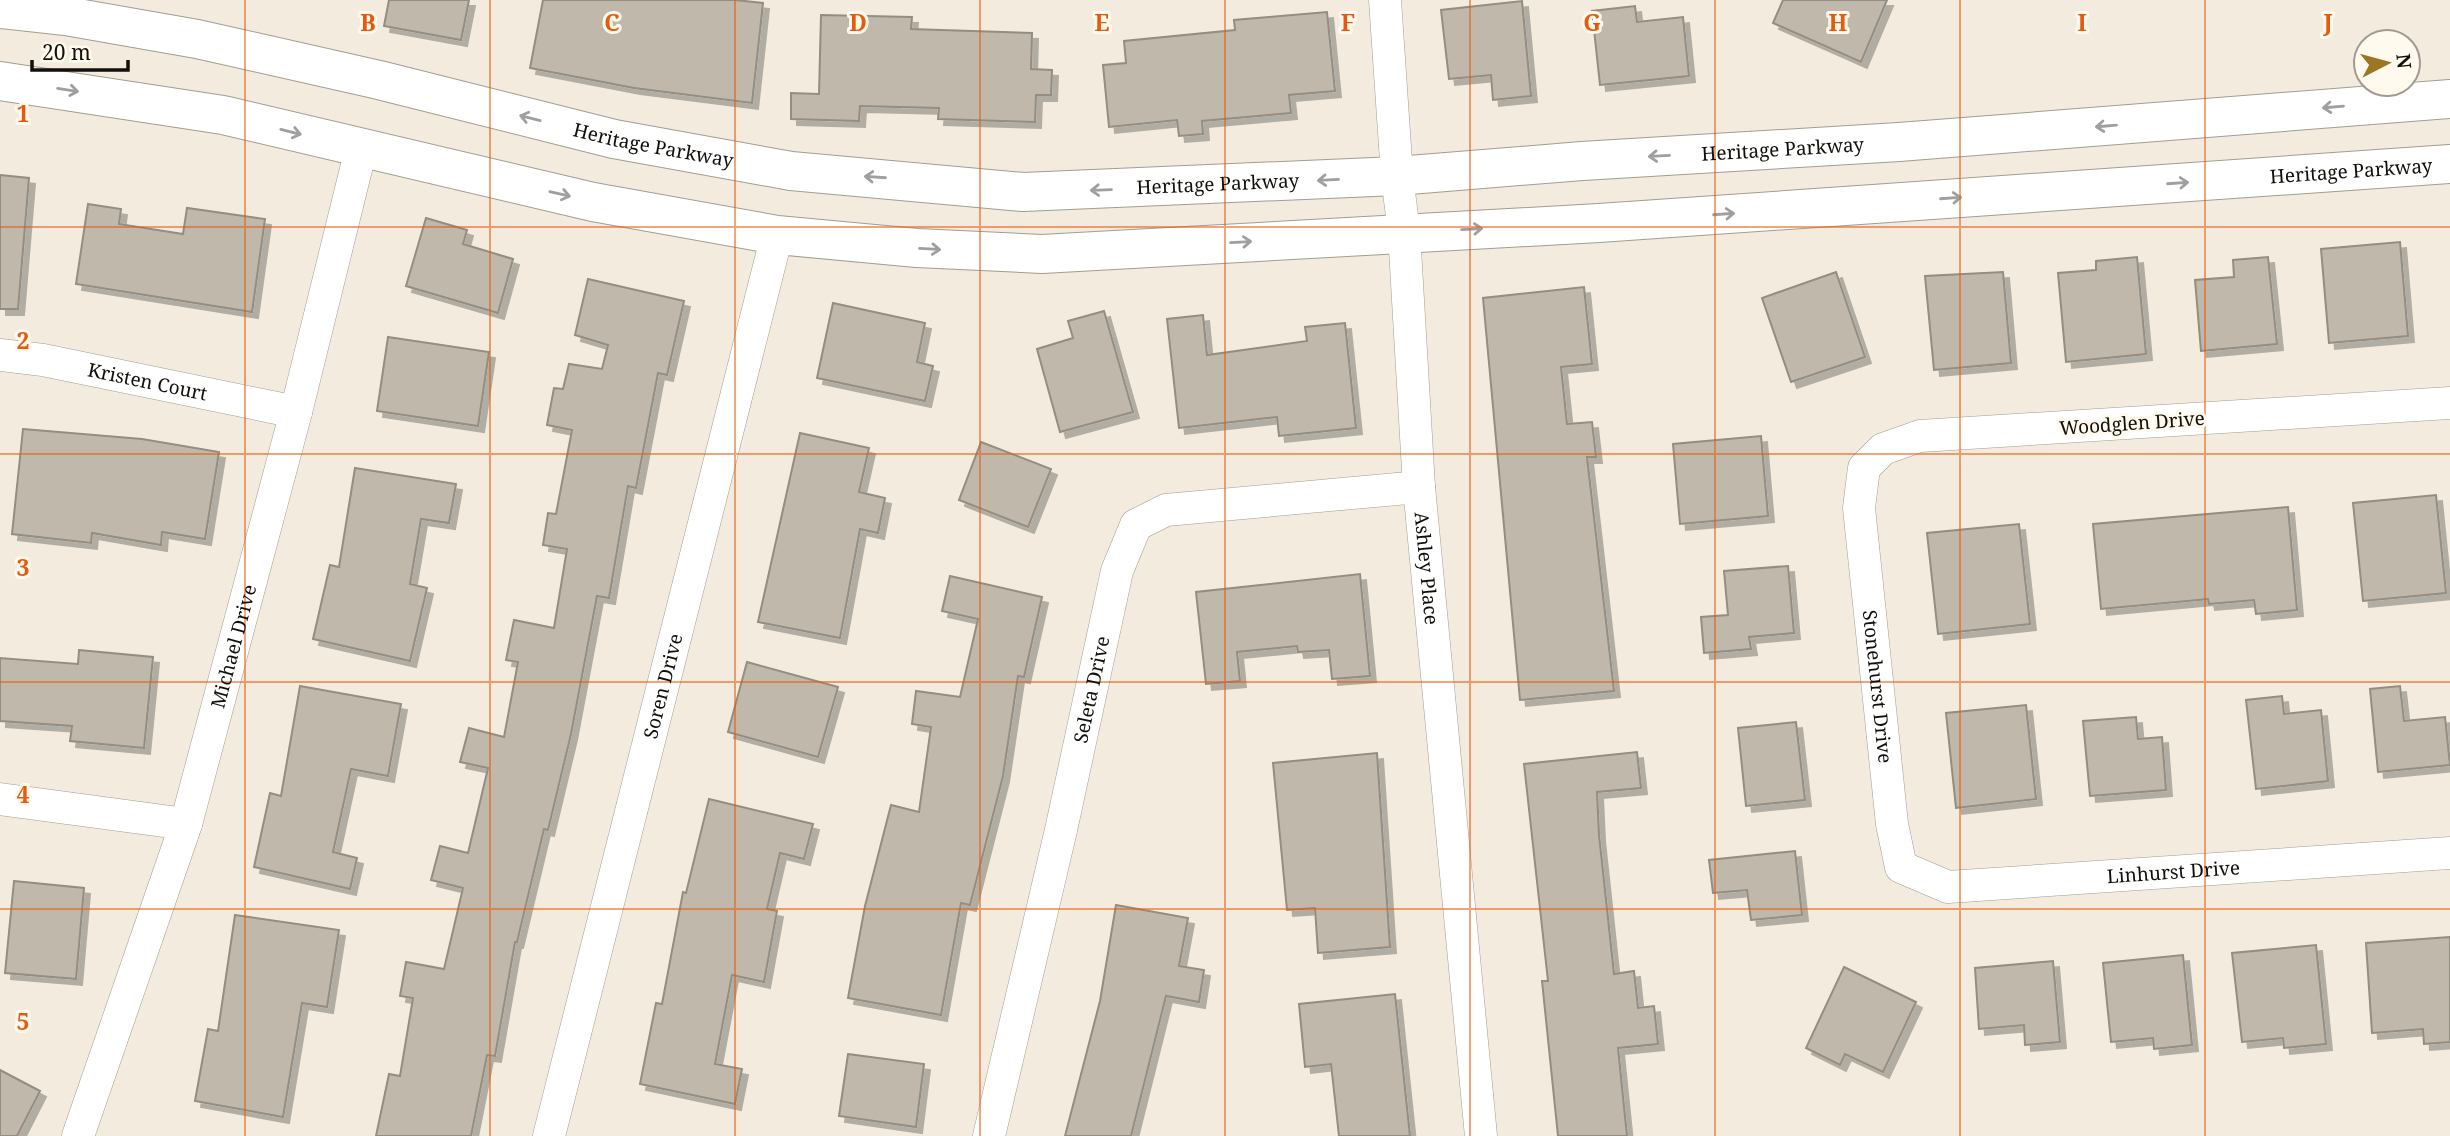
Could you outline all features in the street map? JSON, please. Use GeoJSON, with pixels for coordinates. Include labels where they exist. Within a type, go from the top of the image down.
{"type":"FeatureCollection","features":[{"type":"Feature","properties":{"kind":"main road","name":"Heritage Parkway"},"geometry":{"type":"LineString","coordinates":[[0,9],[66,16],[197,38],[614,139],[791,171],[1023,192],[1397,176],[1582,160],[1899,142],[2450,99]]}},
{"type":"Feature","properties":{"kind":"main road","name":"Heritage Parkway"},"geometry":{"type":"LineString","coordinates":[[0,81],[223,115],[593,202],[777,235],[917,248],[1042,254],[1599,223],[2450,164]]}},
{"type":"Feature","properties":{"kind":"street","name":"Ashley Place"},"geometry":{"type":"LineString","coordinates":[[1385,0],[1397,176],[1404,232],[1419,487],[1481,1136]]}},
{"type":"Feature","properties":{"kind":"street","name":"Michael Drive"},"geometry":{"type":"LineString","coordinates":[[78,1136],[186,824],[296,412],[361,149]]}},
{"type":"Feature","properties":{"kind":"street","name":"Soren Drive"},"geometry":{"type":"LineString","coordinates":[[549,1136],[777,235]]}},
{"type":"Feature","properties":{"kind":"street","name":"Kristen Court"},"geometry":{"type":"LineString","coordinates":[[0,355],[43,360],[296,412]]}},
{"type":"Feature","properties":{"kind":"street","name":"Woodglen Drive"},"geometry":{"type":"LineString","coordinates":[[1859,508],[1864,468],[1883,449],[1920,436],[2450,403]]}},
{"type":"Feature","properties":{"kind":"street","name":"Seleta Drive"},"geometry":{"type":"LineString","coordinates":[[989,1136],[1061,830],[1117,571],[1136,525],[1166,510],[1419,487]]}},
{"type":"Feature","properties":{"kind":"street","name":"Stonehurst Drive"},"geometry":{"type":"LineString","coordinates":[[1859,508],[1892,824],[1901,867]]}},
{"type":"Feature","properties":{"kind":"street"},"geometry":{"type":"LineString","coordinates":[[0,799],[186,824]]}},
{"type":"Feature","properties":{"kind":"street","name":"Linhurst Drive"},"geometry":{"type":"LineString","coordinates":[[1901,867],[1948,887],[2450,853]]}},
{"type":"Feature","properties":{"kind":"building"},"geometry":{"type":"Polygon","coordinates":[[[389,0],[469,0],[461,40],[384,26],[389,0]]]}},
{"type":"Feature","properties":{"kind":"building"},"geometry":{"type":"Polygon","coordinates":[[[543,0],[735,0],[763,3],[752,103],[634,88],[530,68],[543,0]]]}},
{"type":"Feature","properties":{"kind":"building"},"geometry":{"type":"Polygon","coordinates":[[[1783,0],[1887,0],[1861,62],[1773,23],[1783,0]]]}},
{"type":"Feature","properties":{"kind":"building"},"geometry":{"type":"Polygon","coordinates":[[[1522,1],[1531,96],[1493,100],[1491,75],[1449,79],[1441,10],[1522,1]]]}},
{"type":"Feature","properties":{"kind":"building"},"geometry":{"type":"Polygon","coordinates":[[[1635,6],[1637,22],[1683,17],[1689,76],[1600,85],[1592,11],[1635,6]]]}},
{"type":"Feature","properties":{"kind":"building"},"geometry":{"type":"Polygon","coordinates":[[[1327,12],[1335,91],[1289,95],[1291,113],[1202,121],[1203,134],[1179,136],[1177,120],[1109,127],[1103,65],[1126,63],[1124,41],[1235,30],[1234,20],[1327,12]]]}},
{"type":"Feature","properties":{"kind":"building"},"geometry":{"type":"Polygon","coordinates":[[[821,15],[912,17],[911,29],[1032,33],[1031,69],[1052,70],[1051,95],[1036,95],[1035,122],[938,119],[939,108],[860,106],[859,121],[791,119],[791,93],[819,94],[821,15]]]}},
{"type":"Feature","properties":{"kind":"building"},"geometry":{"type":"Polygon","coordinates":[[[0,175],[29,178],[18,309],[0,309],[0,175]]]}},
{"type":"Feature","properties":{"kind":"building"},"geometry":{"type":"Polygon","coordinates":[[[88,204],[121,209],[119,224],[183,234],[187,208],[265,219],[252,312],[76,284],[88,204]]]}},
{"type":"Feature","properties":{"kind":"building"},"geometry":{"type":"Polygon","coordinates":[[[426,218],[467,230],[463,244],[513,259],[498,313],[406,286],[426,218]]]}},
{"type":"Feature","properties":{"kind":"building"},"geometry":{"type":"Polygon","coordinates":[[[2400,242],[2408,336],[2329,343],[2321,249],[2400,242]]]}},
{"type":"Feature","properties":{"kind":"building"},"geometry":{"type":"Polygon","coordinates":[[[2137,257],[2146,354],[2066,362],[2058,273],[2096,270],[2096,261],[2137,257]]]}},
{"type":"Feature","properties":{"kind":"building"},"geometry":{"type":"Polygon","coordinates":[[[2268,257],[2277,344],[2201,351],[2195,280],[2234,277],[2233,260],[2268,257]]]}},
{"type":"Feature","properties":{"kind":"building"},"geometry":{"type":"Polygon","coordinates":[[[1836,272],[1865,357],[1791,382],[1762,298],[1836,272]]]}},
{"type":"Feature","properties":{"kind":"building"},"geometry":{"type":"Polygon","coordinates":[[[2003,272],[2011,363],[1934,370],[1925,276],[2003,272]]]}},
{"type":"Feature","properties":{"kind":"building"},"geometry":{"type":"Polygon","coordinates":[[[588,279],[684,301],[667,375],[658,373],[636,488],[628,486],[609,598],[597,596],[571,734],[548,830],[544,829],[515,942],[495,1056],[487,1055],[471,1136],[376,1136],[389,1074],[400,1076],[413,998],[400,996],[406,962],[444,969],[463,888],[431,880],[440,846],[468,853],[488,768],[460,762],[469,728],[504,737],[518,662],[506,660],[514,620],[554,628],[567,549],[543,545],[548,513],[556,514],[572,430],[547,425],[554,388],[563,389],[569,364],[602,369],[608,345],[575,335],[588,279]]]}},
{"type":"Feature","properties":{"kind":"building"},"geometry":{"type":"Polygon","coordinates":[[[1584,287],[1592,364],[1561,367],[1567,424],[1592,422],[1596,457],[1587,457],[1614,691],[1520,700],[1483,298],[1584,287]]]}},
{"type":"Feature","properties":{"kind":"building"},"geometry":{"type":"Polygon","coordinates":[[[833,303],[925,323],[917,362],[933,366],[925,401],[817,378],[833,303]]]}},
{"type":"Feature","properties":{"kind":"building"},"geometry":{"type":"Polygon","coordinates":[[[1104,311],[1133,412],[1060,432],[1037,349],[1073,338],[1068,321],[1104,311]]]}},
{"type":"Feature","properties":{"kind":"building"},"geometry":{"type":"Polygon","coordinates":[[[1203,315],[1207,355],[1307,341],[1305,327],[1345,323],[1356,428],[1279,436],[1277,417],[1179,428],[1167,319],[1203,315]]]}},
{"type":"Feature","properties":{"kind":"building"},"geometry":{"type":"Polygon","coordinates":[[[388,337],[489,352],[478,426],[377,411],[388,337]]]}},
{"type":"Feature","properties":{"kind":"building"},"geometry":{"type":"Polygon","coordinates":[[[23,429],[142,439],[219,452],[205,539],[162,532],[161,545],[92,533],[91,543],[12,534],[23,429]]]}},
{"type":"Feature","properties":{"kind":"building"},"geometry":{"type":"Polygon","coordinates":[[[800,433],[869,448],[859,492],[885,498],[878,533],[860,529],[840,638],[758,622],[800,433]]]}},
{"type":"Feature","properties":{"kind":"building"},"geometry":{"type":"Polygon","coordinates":[[[1761,436],[1768,516],[1680,524],[1673,444],[1761,436]]]}},
{"type":"Feature","properties":{"kind":"building"},"geometry":{"type":"Polygon","coordinates":[[[981,442],[1051,469],[1028,527],[959,500],[981,442]]]}},
{"type":"Feature","properties":{"kind":"building"},"geometry":{"type":"Polygon","coordinates":[[[355,468],[456,484],[449,523],[421,519],[410,584],[427,588],[410,661],[313,639],[330,565],[339,567],[355,468]]]}},
{"type":"Feature","properties":{"kind":"building"},"geometry":{"type":"Polygon","coordinates":[[[2436,495],[2446,593],[2363,601],[2353,503],[2436,495]]]}},
{"type":"Feature","properties":{"kind":"building"},"geometry":{"type":"Polygon","coordinates":[[[2288,507],[2297,610],[2256,614],[2254,600],[2209,604],[2208,599],[2101,609],[2093,524],[2288,507]]]}},
{"type":"Feature","properties":{"kind":"building"},"geometry":{"type":"Polygon","coordinates":[[[2019,524],[2030,624],[1938,634],[1927,533],[2019,524]]]}},
{"type":"Feature","properties":{"kind":"building"},"geometry":{"type":"Polygon","coordinates":[[[1788,566],[1794,633],[1749,637],[1751,649],[1704,653],[1701,617],[1728,615],[1724,571],[1788,566]]]}},
{"type":"Feature","properties":{"kind":"building"},"geometry":{"type":"Polygon","coordinates":[[[1360,574],[1370,676],[1332,679],[1329,650],[1298,652],[1297,646],[1237,652],[1240,681],[1206,684],[1196,592],[1360,574]]]}},
{"type":"Feature","properties":{"kind":"building"},"geometry":{"type":"Polygon","coordinates":[[[950,576],[1042,597],[1024,677],[1018,676],[1003,776],[970,905],[961,903],[941,1015],[848,998],[865,906],[891,805],[919,812],[931,727],[912,724],[916,691],[960,697],[978,619],[942,611],[950,576]]]}},
{"type":"Feature","properties":{"kind":"building"},"geometry":{"type":"Polygon","coordinates":[[[79,650],[153,657],[144,748],[70,741],[72,726],[0,721],[0,658],[78,664],[79,650]]]}},
{"type":"Feature","properties":{"kind":"building"},"geometry":{"type":"Polygon","coordinates":[[[747,662],[838,687],[818,757],[728,732],[747,662]]]}},
{"type":"Feature","properties":{"kind":"building"},"geometry":{"type":"Polygon","coordinates":[[[300,686],[401,704],[388,776],[351,769],[333,852],[357,858],[350,889],[254,867],[270,793],[281,796],[300,686]]]}},
{"type":"Feature","properties":{"kind":"building"},"geometry":{"type":"Polygon","coordinates":[[[2400,686],[2404,721],[2445,717],[2450,765],[2378,772],[2370,689],[2400,686]]]}},
{"type":"Feature","properties":{"kind":"building"},"geometry":{"type":"Polygon","coordinates":[[[2282,696],[2284,714],[2321,710],[2328,781],[2256,789],[2246,700],[2282,696]]]}},
{"type":"Feature","properties":{"kind":"building"},"geometry":{"type":"Polygon","coordinates":[[[2026,705],[2036,799],[1956,808],[1946,713],[2026,705]]]}},
{"type":"Feature","properties":{"kind":"building"},"geometry":{"type":"Polygon","coordinates":[[[2136,717],[2138,739],[2162,737],[2166,790],[2090,796],[2083,721],[2136,717]]]}},
{"type":"Feature","properties":{"kind":"building"},"geometry":{"type":"Polygon","coordinates":[[[1796,722],[1805,800],[1746,806],[1738,728],[1796,722]]]}},
{"type":"Feature","properties":{"kind":"building"},"geometry":{"type":"Polygon","coordinates":[[[1637,752],[1641,788],[1597,792],[1599,835],[1614,974],[1634,971],[1638,1008],[1654,1006],[1658,1044],[1618,1048],[1627,1136],[1558,1136],[1542,981],[1548,981],[1524,764],[1637,752]]]}},
{"type":"Feature","properties":{"kind":"building"},"geometry":{"type":"Polygon","coordinates":[[[1377,753],[1390,947],[1318,953],[1315,908],[1287,910],[1273,763],[1377,753]]]}},
{"type":"Feature","properties":{"kind":"building"},"geometry":{"type":"Polygon","coordinates":[[[709,799],[813,824],[804,859],[780,853],[767,909],[777,911],[764,982],[732,975],[715,1064],[742,1069],[735,1104],[640,1084],[656,1003],[662,1004],[683,892],[686,893],[709,799]]]}},
{"type":"Feature","properties":{"kind":"building"},"geometry":{"type":"Polygon","coordinates":[[[1795,851],[1802,915],[1751,920],[1747,890],[1713,893],[1709,860],[1795,851]]]}},
{"type":"Feature","properties":{"kind":"building"},"geometry":{"type":"Polygon","coordinates":[[[14,881],[84,888],[76,979],[5,973],[14,881]]]}},
{"type":"Feature","properties":{"kind":"building"},"geometry":{"type":"Polygon","coordinates":[[[1116,905],[1188,918],[1179,966],[1204,970],[1199,1002],[1166,996],[1131,1136],[1065,1136],[1100,1001],[1116,905]]]}},
{"type":"Feature","properties":{"kind":"building"},"geometry":{"type":"Polygon","coordinates":[[[235,915],[339,930],[327,1007],[302,1003],[283,1117],[195,1101],[208,1029],[218,1031],[235,915]]]}},
{"type":"Feature","properties":{"kind":"building"},"geometry":{"type":"Polygon","coordinates":[[[2450,937],[2450,1042],[2424,1044],[2423,1029],[2372,1033],[2366,943],[2450,937]]]}},
{"type":"Feature","properties":{"kind":"building"},"geometry":{"type":"Polygon","coordinates":[[[2316,945],[2326,1044],[2284,1048],[2283,1038],[2242,1042],[2232,953],[2316,945]]]}},
{"type":"Feature","properties":{"kind":"building"},"geometry":{"type":"Polygon","coordinates":[[[2183,955],[2192,1045],[2154,1049],[2153,1038],[2111,1042],[2103,963],[2183,955]]]}},
{"type":"Feature","properties":{"kind":"building"},"geometry":{"type":"Polygon","coordinates":[[[2053,961],[2060,1042],[2025,1045],[2024,1025],[1979,1029],[1975,968],[2053,961]]]}},
{"type":"Feature","properties":{"kind":"building"},"geometry":{"type":"Polygon","coordinates":[[[1844,967],[1916,1002],[1883,1072],[1845,1054],[1840,1065],[1806,1048],[1844,967]]]}},
{"type":"Feature","properties":{"kind":"building"},"geometry":{"type":"Polygon","coordinates":[[[1395,994],[1410,1136],[1339,1136],[1331,1064],[1305,1067],[1299,1004],[1395,994]]]}},
{"type":"Feature","properties":{"kind":"building"},"geometry":{"type":"Polygon","coordinates":[[[848,1054],[924,1064],[916,1127],[839,1116],[848,1054]]]}},
{"type":"Feature","properties":{"kind":"building"},"geometry":{"type":"Polygon","coordinates":[[[0,1070],[40,1091],[17,1136],[0,1136],[0,1070]]]}}]}
